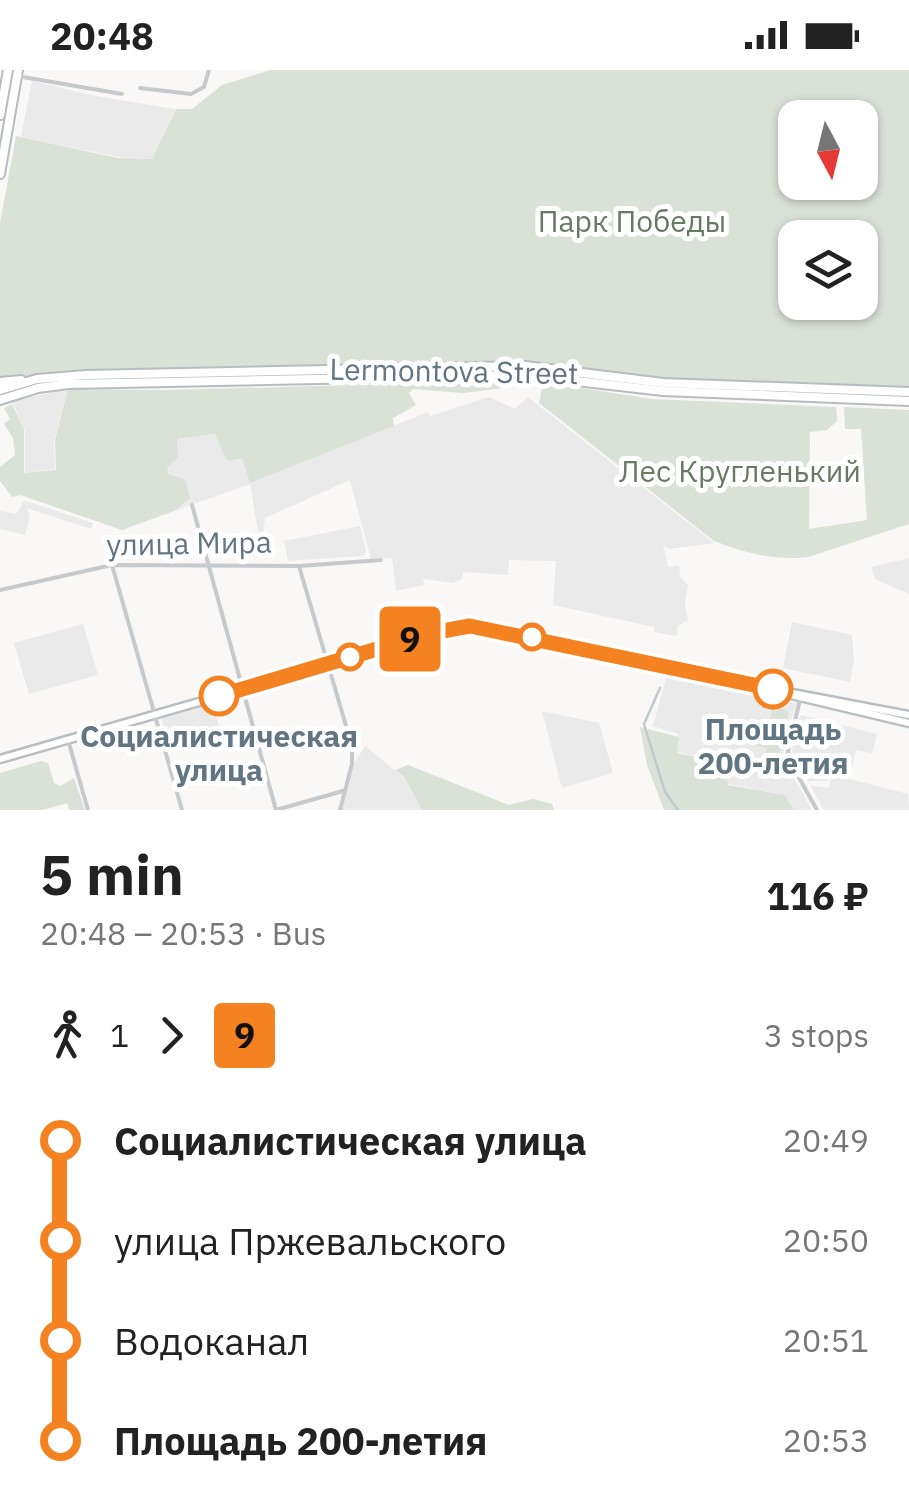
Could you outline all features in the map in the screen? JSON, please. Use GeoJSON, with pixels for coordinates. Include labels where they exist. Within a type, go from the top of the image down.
{"type":"FeatureCollection","features":[{"type":"Feature","properties":{"kind":"main road"},"geometry":{"type":"LineString","coordinates":[[0,115],[8,70]]}},
{"type":"Feature","properties":{"kind":"main road"},"geometry":{"type":"LineString","coordinates":[[0,174],[17,73]]}},
{"type":"Feature","properties":{"kind":"main road","name":"Lermontova Street"},"geometry":{"type":"LineString","coordinates":[[2,397],[68,384],[303,375]]}},
{"type":"Feature","properties":{"kind":"main road","name":"Lermontova Street"},"geometry":{"type":"LineString","coordinates":[[2,397],[51,377],[524,375],[909,401]]}},
{"type":"Feature","properties":{"kind":"main road"},"geometry":{"type":"LineString","coordinates":[[0,382],[51,377]]}},
{"type":"Feature","properties":{"kind":"main road","name":"Lermontova Street"},"geometry":{"type":"LineString","coordinates":[[663,387],[909,392]]}},
{"type":"Feature","properties":{"kind":"main road"},"geometry":{"type":"LineString","coordinates":[[0,759],[443,630],[473,626],[776,690],[909,724]]}},
{"type":"Feature","properties":{"kind":"main road"},"geometry":{"type":"LineString","coordinates":[[801,696],[909,715]]}},
{"type":"Feature","properties":{"kind":"street"},"geometry":{"type":"LineString","coordinates":[[140,88],[191,94],[204,87],[209,70]]}},
{"type":"Feature","properties":{"kind":"street"},"geometry":{"type":"LineString","coordinates":[[17,73],[122,94]]}},
{"type":"Feature","properties":{"kind":"street"},"geometry":{"type":"LineString","coordinates":[[192,505],[276,810],[345,790]]}},
{"type":"Feature","properties":{"kind":"street","name":"улица Мира"},"geometry":{"type":"LineString","coordinates":[[0,590],[112,565],[299,566],[381,560]]}},
{"type":"Feature","properties":{"kind":"street"},"geometry":{"type":"LineString","coordinates":[[112,565],[182,810]]}},
{"type":"Feature","properties":{"kind":"street"},"geometry":{"type":"LineString","coordinates":[[299,566],[352,746],[352,764],[340,810]]}},
{"type":"Feature","properties":{"kind":"street"},"geometry":{"type":"LineString","coordinates":[[801,696],[787,756],[817,810]]}},
{"type":"Feature","properties":{"kind":"street"},"geometry":{"type":"LineString","coordinates":[[68,740],[88,810]]}},
{"type":"Feature","properties":{"kind":"shaded area"},"geometry":{"type":"Polygon","coordinates":[[[32,81],[175,109],[152,159],[118,157],[21,137],[32,81]]]}},
{"type":"Feature","properties":{"kind":"shaded area"},"geometry":{"type":"Polygon","coordinates":[[[68,389],[54,441],[55,469],[25,473],[25,431],[12,401],[68,389]]]}},
{"type":"Feature","properties":{"kind":"shaded area"},"geometry":{"type":"Polygon","coordinates":[[[489,397],[515,409],[528,397],[714,543],[669,549],[663,545],[668,567],[679,566],[680,576],[688,585],[688,620],[678,626],[676,636],[654,632],[654,627],[553,605],[556,561],[509,560],[508,575],[463,572],[462,579],[453,583],[423,579],[424,585],[396,591],[392,558],[371,559],[350,480],[265,518],[263,538],[259,538],[250,484],[174,511],[158,484],[177,439],[215,434],[242,457],[251,483],[428,412],[430,416],[489,397]]]}},
{"type":"Feature","properties":{"kind":"shaded area"},"geometry":{"type":"Polygon","coordinates":[[[24,501],[93,523],[91,529],[27,508],[30,517],[25,535],[0,529],[0,511],[16,514],[24,501]]]}},
{"type":"Feature","properties":{"kind":"shaded area"},"geometry":{"type":"Polygon","coordinates":[[[360,526],[366,552],[363,556],[288,561],[284,541],[360,526]]]}},
{"type":"Feature","properties":{"kind":"shaded area"},"geometry":{"type":"Polygon","coordinates":[[[909,558],[909,594],[875,579],[871,567],[909,558]]]}},
{"type":"Feature","properties":{"kind":"shaded area"},"geometry":{"type":"Polygon","coordinates":[[[792,622],[852,635],[854,660],[850,682],[783,668],[792,622]]]}},
{"type":"Feature","properties":{"kind":"shaded area"},"geometry":{"type":"Polygon","coordinates":[[[83,624],[98,675],[29,694],[14,643],[83,624]]]}},
{"type":"Feature","properties":{"kind":"shaded area"},"geometry":{"type":"Polygon","coordinates":[[[668,671],[796,703],[782,757],[812,810],[794,810],[785,795],[728,784],[726,763],[677,752],[678,734],[653,726],[668,671]]]}},
{"type":"Feature","properties":{"kind":"shaded area"},"geometry":{"type":"Polygon","coordinates":[[[212,703],[221,734],[186,744],[181,729],[163,734],[162,717],[212,703]]]}},
{"type":"Feature","properties":{"kind":"shaded area"},"geometry":{"type":"Polygon","coordinates":[[[542,711],[599,723],[613,773],[562,788],[542,711]]]}},
{"type":"Feature","properties":{"kind":"shaded area"},"geometry":{"type":"Polygon","coordinates":[[[800,715],[877,734],[872,753],[856,750],[849,779],[908,794],[909,810],[824,810],[810,785],[829,788],[832,776],[828,775],[827,781],[808,781],[792,752],[800,715]]]}},
{"type":"Feature","properties":{"kind":"shaded area"},"geometry":{"type":"Polygon","coordinates":[[[365,746],[404,778],[422,810],[342,810],[354,764],[365,746]]]}},
{"type":"Feature","properties":{"kind":"green space","name":"Парк Победы"},"geometry":{"type":"Polygon","coordinates":[[[270,70],[909,70],[909,389],[662,380],[512,361],[58,372],[0,379],[0,223],[16,136],[118,158],[152,159],[176,109],[192,109],[222,85],[270,70]]]}},
{"type":"Feature","properties":{"kind":"green space"},"geometry":{"type":"Polygon","coordinates":[[[504,381],[504,388],[463,393],[413,389],[409,393],[416,405],[393,418],[394,426],[250,483],[242,458],[227,461],[215,434],[177,439],[178,458],[167,467],[168,474],[185,479],[190,498],[174,511],[122,530],[20,495],[12,497],[0,481],[0,467],[15,455],[13,438],[4,424],[10,419],[4,408],[12,404],[24,429],[24,473],[56,470],[55,440],[68,389],[504,381]]]}},
{"type":"Feature","properties":{"kind":"green space","name":"Лес Кругленький"},"geometry":{"type":"Polygon","coordinates":[[[543,382],[652,399],[836,407],[837,421],[827,430],[810,432],[809,529],[867,520],[861,429],[845,429],[844,407],[909,410],[909,524],[808,557],[760,555],[714,541],[539,403],[543,382]]]}},
{"type":"Feature","properties":{"kind":"green space"},"geometry":{"type":"Polygon","coordinates":[[[762,706],[775,708],[774,716],[778,708],[789,711],[779,756],[791,777],[761,769],[767,748],[755,745],[757,740],[772,743],[766,735],[772,710],[762,706]]]}},
{"type":"Feature","properties":{"kind":"green space"},"geometry":{"type":"Polygon","coordinates":[[[640,727],[679,737],[677,753],[726,763],[728,785],[785,795],[794,810],[664,810],[647,765],[640,727]]]}},
{"type":"Feature","properties":{"kind":"green space"},"geometry":{"type":"Polygon","coordinates":[[[41,761],[48,763],[54,783],[60,786],[74,778],[85,810],[69,810],[67,803],[43,810],[0,810],[0,773],[41,761]]]}},
{"type":"Feature","properties":{"kind":"green space"},"geometry":{"type":"Polygon","coordinates":[[[408,765],[509,805],[533,799],[552,804],[554,810],[422,810],[404,777],[395,770],[408,765]]]}},
{"type":"Feature","properties":{"kind":"waterway"},"geometry":{"type":"LineString","coordinates":[[660,688],[644,724],[665,792],[678,810]]}},
{"type":"Feature","properties":{"kind":"bus line","name":"9"},"geometry":{"type":"LineString","coordinates":[[219,696],[431,633],[470,626],[773,689]]}},
{"type":"Feature","properties":{"kind":"place","name":"Площадь 200-летия"},"geometry":{"type":"Point","coordinates":[773,689]}},
{"type":"Feature","properties":{"kind":"place","name":"Социалистическая улица"},"geometry":{"type":"Point","coordinates":[219,696]}}]}
